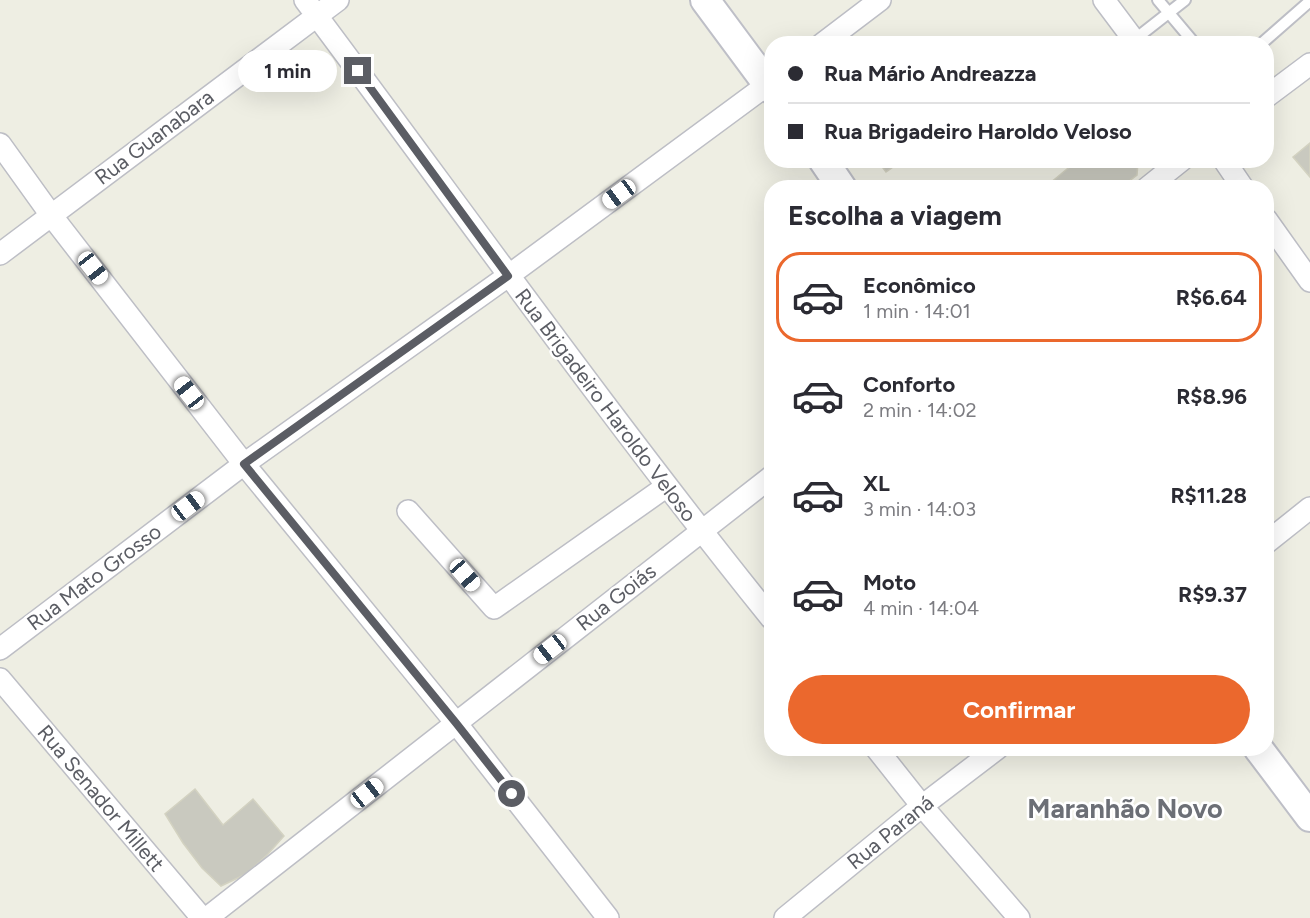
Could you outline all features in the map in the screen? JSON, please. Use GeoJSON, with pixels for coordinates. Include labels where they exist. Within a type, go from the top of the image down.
{"type":"FeatureCollection","features":[{"type":"Feature","properties":{"kind":"main road"},"geometry":{"type":"LineString","coordinates":[[705,0],[764,77]]}},
{"type":"Feature","properties":{"kind":"main road"},"geometry":{"type":"LineString","coordinates":[[1264,756],[1310,817]]}},
{"type":"Feature","properties":{"kind":"street","name":"Rua Guanabara"},"geometry":{"type":"LineString","coordinates":[[0,254],[311,8],[338,0]]}},
{"type":"Feature","properties":{"kind":"street"},"geometry":{"type":"LineString","coordinates":[[833,36],[880,0]]}},
{"type":"Feature","properties":{"kind":"street"},"geometry":{"type":"LineString","coordinates":[[1104,0],[1131,36]]}},
{"type":"Feature","properties":{"kind":"street","name":"Rua Brigadeiro Haroldo Veloso"},"geometry":{"type":"LineString","coordinates":[[311,8],[508,276],[701,531],[764,609]]}},
{"type":"Feature","properties":{"kind":"street"},"geometry":{"type":"LineString","coordinates":[[1274,91],[1310,64]]}},
{"type":"Feature","properties":{"kind":"street","name":"Rua Mato Grosso"},"geometry":{"type":"LineString","coordinates":[[0,649],[244,464],[764,89]]}},
{"type":"Feature","properties":{"kind":"street"},"geometry":{"type":"LineString","coordinates":[[0,144],[51,214],[244,464],[456,723],[608,918]]}},
{"type":"Feature","properties":{"kind":"street"},"geometry":{"type":"LineString","coordinates":[[1157,180],[1172,168]]}},
{"type":"Feature","properties":{"kind":"street"},"geometry":{"type":"LineString","coordinates":[[1274,230],[1310,281]]}},
{"type":"Feature","properties":{"kind":"street","name":"Rua Goiás"},"geometry":{"type":"LineString","coordinates":[[207,918],[764,482]]}},
{"type":"Feature","properties":{"kind":"street"},"geometry":{"type":"LineString","coordinates":[[408,511],[494,608],[667,486]]}},
{"type":"Feature","properties":{"kind":"street"},"geometry":{"type":"LineString","coordinates":[[1274,537],[1310,508]]}},
{"type":"Feature","properties":{"kind":"street","name":"Rua Senador Millett"},"geometry":{"type":"LineString","coordinates":[[0,679],[202,918]]}},
{"type":"Feature","properties":{"kind":"street"},"geometry":{"type":"LineString","coordinates":[[882,756],[922,806],[1019,918]]}},
{"type":"Feature","properties":{"kind":"street","name":"Rua Paraná"},"geometry":{"type":"LineString","coordinates":[[785,918],[922,806],[988,756]]}},
{"type":"Feature","properties":{"kind":"lane"},"geometry":{"type":"LineString","coordinates":[[1158,0],[1188,36]]}},
{"type":"Feature","properties":{"kind":"lane"},"geometry":{"type":"LineString","coordinates":[[1142,36],[1185,0]]}},
{"type":"Feature","properties":{"kind":"lane"},"geometry":{"type":"LineString","coordinates":[[1270,36],[1310,1]]}},
{"type":"Feature","properties":{"kind":"building"},"geometry":{"type":"Polygon","coordinates":[[[1310,143],[1310,177],[1293,157],[1310,143]]]}},
{"type":"Feature","properties":{"kind":"building"},"geometry":{"type":"Polygon","coordinates":[[[1068,168],[1138,168],[1137,175],[1130,180],[1054,180],[1068,168]]]}},
{"type":"Feature","properties":{"kind":"building"},"geometry":{"type":"Polygon","coordinates":[[[195,789],[223,825],[253,799],[284,836],[246,874],[221,886],[202,868],[165,814],[195,789]]]}},
{"type":"Feature","properties":{"kind":"district","name":"Maranhão Novo"},"geometry":{"type":"Point","coordinates":[1125,808]}},
{"type":"Feature","properties":{"kind":"route"},"geometry":{"type":"LineString","coordinates":[[358,71],[508,276],[244,464],[512,794]]}}]}
